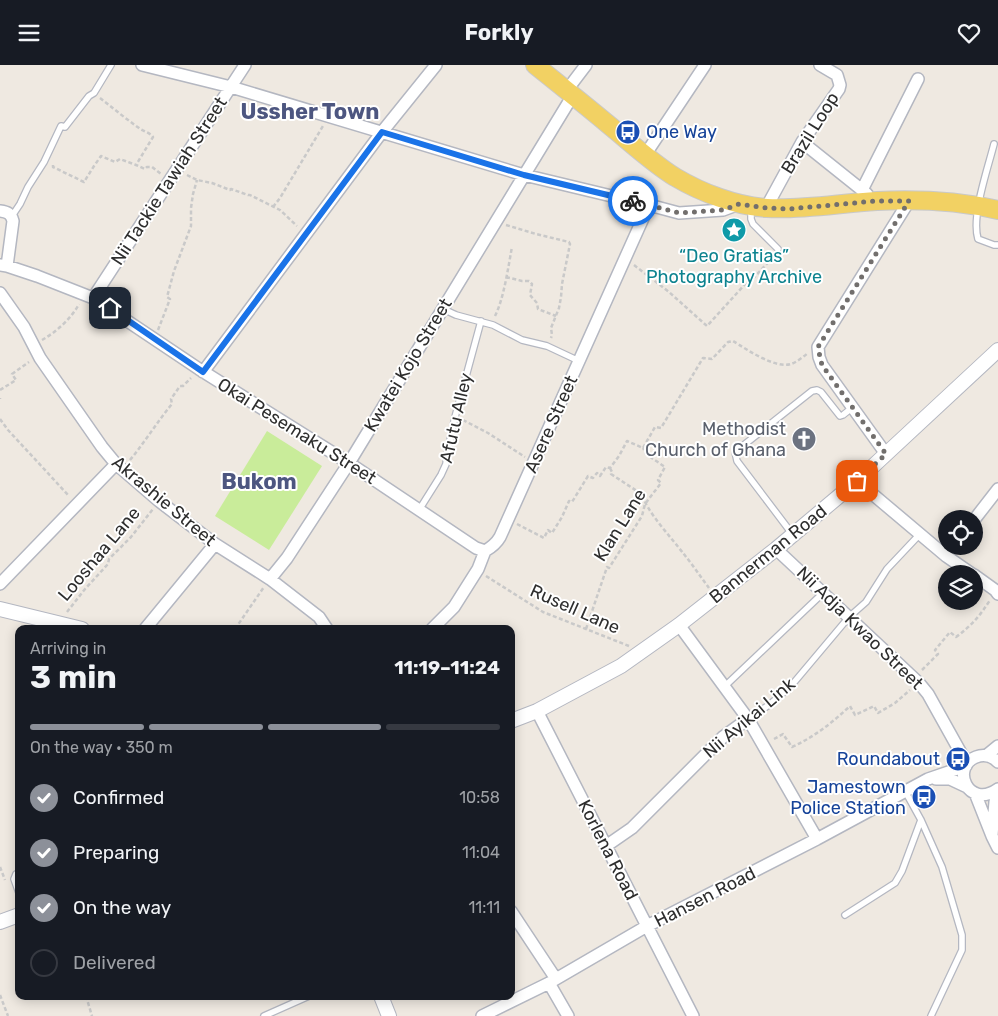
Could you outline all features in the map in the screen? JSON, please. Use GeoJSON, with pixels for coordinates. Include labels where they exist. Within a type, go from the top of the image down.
{"type":"FeatureCollection","features":[{"type":"Feature","properties":{"kind":"main road"},"geometry":{"type":"LineString","coordinates":[[535,65],[674,177],[709,194],[752,206],[788,209],[876,201],[923,201],[978,205],[998,210]]}},
{"type":"Feature","properties":{"kind":"street"},"geometry":{"type":"LineString","coordinates":[[142,65],[231,87],[524,175],[679,213],[752,206]]}},
{"type":"Feature","properties":{"kind":"street","name":"Nii Tackie Tawiah Street"},"geometry":{"type":"LineString","coordinates":[[89,296],[170,181],[245,65]]}},
{"type":"Feature","properties":{"kind":"street"},"geometry":{"type":"LineString","coordinates":[[201,370],[382,132],[436,65]]}},
{"type":"Feature","properties":{"kind":"street","name":"Kwatei Kojo Street"},"geometry":{"type":"LineString","coordinates":[[270,579],[287,558],[349,463],[524,175],[586,65]]}},
{"type":"Feature","properties":{"kind":"street"},"geometry":{"type":"LineString","coordinates":[[645,155],[705,65]]}},
{"type":"Feature","properties":{"kind":"street","name":"Brazil Loop"},"geometry":{"type":"LineString","coordinates":[[752,206],[802,142],[839,89],[840,85],[837,75],[820,65]]}},
{"type":"Feature","properties":{"kind":"street"},"geometry":{"type":"LineString","coordinates":[[862,190],[918,79]]}},
{"type":"Feature","properties":{"kind":"street"},"geometry":{"type":"LineString","coordinates":[[802,142],[876,201]]}},
{"type":"Feature","properties":{"kind":"street"},"geometry":{"type":"LineString","coordinates":[[886,454],[822,365],[818,347],[909,201]]}},
{"type":"Feature","properties":{"kind":"street","name":"Asere Street"},"geometry":{"type":"LineString","coordinates":[[436,625],[454,607],[477,571],[485,551],[497,543],[649,205]]}},
{"type":"Feature","properties":{"kind":"street"},"geometry":{"type":"LineString","coordinates":[[0,211],[9,213],[13,221],[4,266]]}},
{"type":"Feature","properties":{"kind":"street","name":"Okai Pesemaku Street"},"geometry":{"type":"LineString","coordinates":[[4,266],[89,296],[201,370],[349,463],[476,548],[485,551]]}},
{"type":"Feature","properties":{"kind":"street","name":"Akrashie Street"},"geometry":{"type":"LineString","coordinates":[[0,293],[24,327],[34,344],[38,356],[102,447],[119,467],[215,544],[270,579],[319,617],[324,625]]}},
{"type":"Feature","properties":{"kind":"street","name":"Bannerman Road"},"geometry":{"type":"LineString","coordinates":[[515,719],[537,711],[621,665],[679,625],[776,549],[857,481],[998,350]]}},
{"type":"Feature","properties":{"kind":"street"},"geometry":{"type":"LineString","coordinates":[[0,584],[76,505],[119,467]]}},
{"type":"Feature","properties":{"kind":"street"},"geometry":{"type":"LineString","coordinates":[[857,481],[946,556],[960,565]]}},
{"type":"Feature","properties":{"kind":"street"},"geometry":{"type":"LineString","coordinates":[[982,510],[998,489]]}},
{"type":"Feature","properties":{"kind":"street"},"geometry":{"type":"LineString","coordinates":[[148,625],[215,544]]}},
{"type":"Feature","properties":{"kind":"street","name":"Nii Adja Kwao Street"},"geometry":{"type":"LineString","coordinates":[[776,549],[916,680],[928,694],[966,765]]}},
{"type":"Feature","properties":{"kind":"street"},"geometry":{"type":"LineString","coordinates":[[983,581],[997,591]]}},
{"type":"Feature","properties":{"kind":"street"},"geometry":{"type":"LineString","coordinates":[[0,609],[64,625]]}},
{"type":"Feature","properties":{"kind":"street"},"geometry":{"type":"LineString","coordinates":[[679,625],[748,719],[817,839]]}},
{"type":"Feature","properties":{"kind":"street","name":"Korlena Road"},"geometry":{"type":"LineString","coordinates":[[537,711],[693,1016]]}},
{"type":"Feature","properties":{"kind":"street","name":"Nii Ayikai Link"},"geometry":{"type":"LineString","coordinates":[[606,845],[632,828],[723,737],[748,719]]}},
{"type":"Feature","properties":{"kind":"street"},"geometry":{"type":"LineString","coordinates":[[998,746],[987,755],[998,762]]}},
{"type":"Feature","properties":{"kind":"street","name":"Hansen Road"},"geometry":{"type":"LineString","coordinates":[[515,1000],[552,981],[647,926],[817,839],[928,779],[966,765],[979,755],[987,755]]}},
{"type":"Feature","properties":{"kind":"street"},"geometry":{"type":"LineString","coordinates":[[966,765],[964,780],[971,790],[998,848]]}},
{"type":"Feature","properties":{"kind":"street"},"geometry":{"type":"LineString","coordinates":[[928,779],[950,779],[983,795],[998,789]]}},
{"type":"Feature","properties":{"kind":"street"},"geometry":{"type":"LineString","coordinates":[[992,836],[998,789]]}},
{"type":"Feature","properties":{"kind":"street"},"geometry":{"type":"LineString","coordinates":[[0,922],[15,916]]}},
{"type":"Feature","properties":{"kind":"street"},"geometry":{"type":"LineString","coordinates":[[515,918],[552,981],[568,1016]]}},
{"type":"Feature","properties":{"kind":"street"},"geometry":{"type":"LineString","coordinates":[[383,1000],[389,1016]]}},
{"type":"Feature","properties":{"kind":"street","name":"Hansen Road"},"geometry":{"type":"LineString","coordinates":[[482,1016],[514,1000]]}},
{"type":"Feature","properties":{"kind":"lane"},"geometry":{"type":"LineString","coordinates":[[12,216],[46,159],[61,127],[64,127],[89,96],[94,93],[111,65]]}},
{"type":"Feature","properties":{"kind":"lane"},"geometry":{"type":"LineString","coordinates":[[994,144],[978,205],[976,233],[978,239],[998,245]]}},
{"type":"Feature","properties":{"kind":"lane"},"geometry":{"type":"LineString","coordinates":[[752,206],[751,219],[753,225],[778,249]]}},
{"type":"Feature","properties":{"kind":"lane"},"geometry":{"type":"LineString","coordinates":[[443,309],[456,315],[489,323],[522,339],[547,346],[579,361]]}},
{"type":"Feature","properties":{"kind":"lane","name":"Afutu Alley"},"geometry":{"type":"LineString","coordinates":[[419,510],[446,464],[455,417],[481,321]]}},
{"type":"Feature","properties":{"kind":"lane"},"geometry":{"type":"LineString","coordinates":[[793,535],[737,461],[735,451],[812,391],[817,390],[821,392],[840,416],[852,407]]}},
{"type":"Feature","properties":{"kind":"lane","name":"Nii Ayikai Link"},"geometry":{"type":"LineString","coordinates":[[748,719],[769,705],[791,686],[849,617],[866,602],[887,569],[920,534]]}},
{"type":"Feature","properties":{"kind":"lane"},"geometry":{"type":"LineString","coordinates":[[724,687],[823,593]]}},
{"type":"Feature","properties":{"kind":"lane"},"geometry":{"type":"LineString","coordinates":[[905,791],[942,867],[962,935],[962,950],[931,1016]]}},
{"type":"Feature","properties":{"kind":"lane"},"geometry":{"type":"LineString","coordinates":[[845,915],[895,883],[902,871],[921,821]]}},
{"type":"Feature","properties":{"kind":"lane"},"geometry":{"type":"LineString","coordinates":[[264,1016],[300,1000]]}},
{"type":"Feature","properties":{"kind":"path"},"geometry":{"type":"LineString","coordinates":[[94,93],[153,137],[136,165]]}},
{"type":"Feature","properties":{"kind":"path"},"geometry":{"type":"LineString","coordinates":[[273,207],[322,129],[327,115]]}},
{"type":"Feature","properties":{"kind":"path"},"geometry":{"type":"LineString","coordinates":[[46,159],[54,163],[53,167],[84,182],[101,156],[115,162],[120,159],[145,169],[152,167],[170,181]]}},
{"type":"Feature","properties":{"kind":"path"},"geometry":{"type":"LineString","coordinates":[[177,170],[197,180],[250,195],[280,211],[306,233]]}},
{"type":"Feature","properties":{"kind":"path"},"geometry":{"type":"LineString","coordinates":[[158,341],[158,329],[170,299],[167,297],[174,271],[191,226],[191,208],[197,180]]}},
{"type":"Feature","properties":{"kind":"path"},"geometry":{"type":"LineString","coordinates":[[496,222],[569,242],[570,244],[561,297],[552,328],[552,335],[547,346]]}},
{"type":"Feature","properties":{"kind":"path"},"geometry":{"type":"LineString","coordinates":[[489,323],[496,315],[512,247]]}},
{"type":"Feature","properties":{"kind":"path"},"geometry":{"type":"LineString","coordinates":[[625,258],[707,326],[748,281],[750,282],[766,265],[778,249]]}},
{"type":"Feature","properties":{"kind":"path"},"geometry":{"type":"LineString","coordinates":[[506,277],[529,281],[532,284],[530,295],[537,303],[538,309],[556,316]]}},
{"type":"Feature","properties":{"kind":"path"},"geometry":{"type":"LineString","coordinates":[[34,344],[54,333],[89,296]]}},
{"type":"Feature","properties":{"kind":"path"},"geometry":{"type":"LineString","coordinates":[[508,520],[544,538],[548,530],[552,533],[562,517],[568,501],[572,502],[588,476],[593,478],[597,473],[600,476],[606,467],[610,468],[627,441],[643,449],[655,427],[661,429],[704,358],[712,359],[728,342],[733,341],[759,357],[782,365],[791,364],[818,347]]}},
{"type":"Feature","properties":{"kind":"path"},"geometry":{"type":"LineString","coordinates":[[0,390],[16,379],[12,374],[38,356]]}},
{"type":"Feature","properties":{"kind":"path"},"geometry":{"type":"LineString","coordinates":[[119,467],[142,445],[172,404],[171,399],[180,386],[184,386],[201,370]]}},
{"type":"Feature","properties":{"kind":"path"},"geometry":{"type":"LineString","coordinates":[[455,417],[488,433],[533,463]]}},
{"type":"Feature","properties":{"kind":"path"},"geometry":{"type":"LineString","coordinates":[[0,419],[76,505]]}},
{"type":"Feature","properties":{"kind":"path","name":"Klan Lane"},"geometry":{"type":"LineString","coordinates":[[586,629],[607,567],[609,567],[642,515],[645,504],[661,483],[658,480],[665,467],[646,454],[643,449]]}},
{"type":"Feature","properties":{"kind":"path"},"geometry":{"type":"LineString","coordinates":[[610,468],[611,474],[643,495],[645,504],[694,566],[715,597]]}},
{"type":"Feature","properties":{"kind":"path","name":"Looshaa Lane"},"geometry":{"type":"LineString","coordinates":[[60,624],[84,589],[108,564],[109,559],[131,537],[159,501]]}},
{"type":"Feature","properties":{"kind":"path","name":"Rusell Lane"},"geometry":{"type":"LineString","coordinates":[[477,571],[543,612],[628,646],[635,656]]}},
{"type":"Feature","properties":{"kind":"path"},"geometry":{"type":"LineString","coordinates":[[238,625],[270,579]]}},
{"type":"Feature","properties":{"kind":"path"},"geometry":{"type":"LineString","coordinates":[[763,745],[783,734],[792,747],[808,739],[836,719],[850,706],[855,715],[874,705],[878,713],[895,703],[938,653],[935,650],[950,632],[956,637],[970,627],[997,591]]}},
{"type":"Feature","properties":{"kind":"path"},"geometry":{"type":"LineString","coordinates":[[0,995],[8,1016]]}},
{"type":"Feature","properties":{"kind":"path"},"geometry":{"type":"LineString","coordinates":[[87,1000],[92,1016]]}},
{"type":"Feature","properties":{"kind":"green space"},"geometry":{"type":"Polygon","coordinates":[[[267,431],[322,466],[269,550],[215,516],[267,431]]]}},
{"type":"Feature","properties":{"kind":"way so far"},"geometry":{"type":"LineString","coordinates":[[633,201],[679,213],[723,210],[739,204],[788,209],[876,201],[909,201],[818,347],[822,365],[886,454],[857,481]]}},
{"type":"Feature","properties":{"kind":"place","name":"One Way"},"geometry":{"type":"Point","coordinates":[628,132]}},
{"type":"Feature","properties":{"kind":"place","name":"“Deo Gratias” Photography Archive"},"geometry":{"type":"Point","coordinates":[734,230]}},
{"type":"Feature","properties":{"kind":"place","name":"Methodist Church of Ghana"},"geometry":{"type":"Point","coordinates":[804,439]}},
{"type":"Feature","properties":{"kind":"place","name":"Roundabout"},"geometry":{"type":"Point","coordinates":[958,759]}},
{"type":"Feature","properties":{"kind":"place","name":"Jamestown Police Station"},"geometry":{"type":"Point","coordinates":[924,797]}},
{"type":"Feature","properties":{"kind":"district","name":"Ussher Town"},"geometry":{"type":"Point","coordinates":[310,111]}},
{"type":"Feature","properties":{"kind":"district","name":"Bukom"},"geometry":{"type":"Point","coordinates":[259,481]}},
{"type":"Feature","properties":{"kind":"route"},"geometry":{"type":"LineString","coordinates":[[110,308],[203,372],[382,132],[524,175],[633,201]]}}]}
